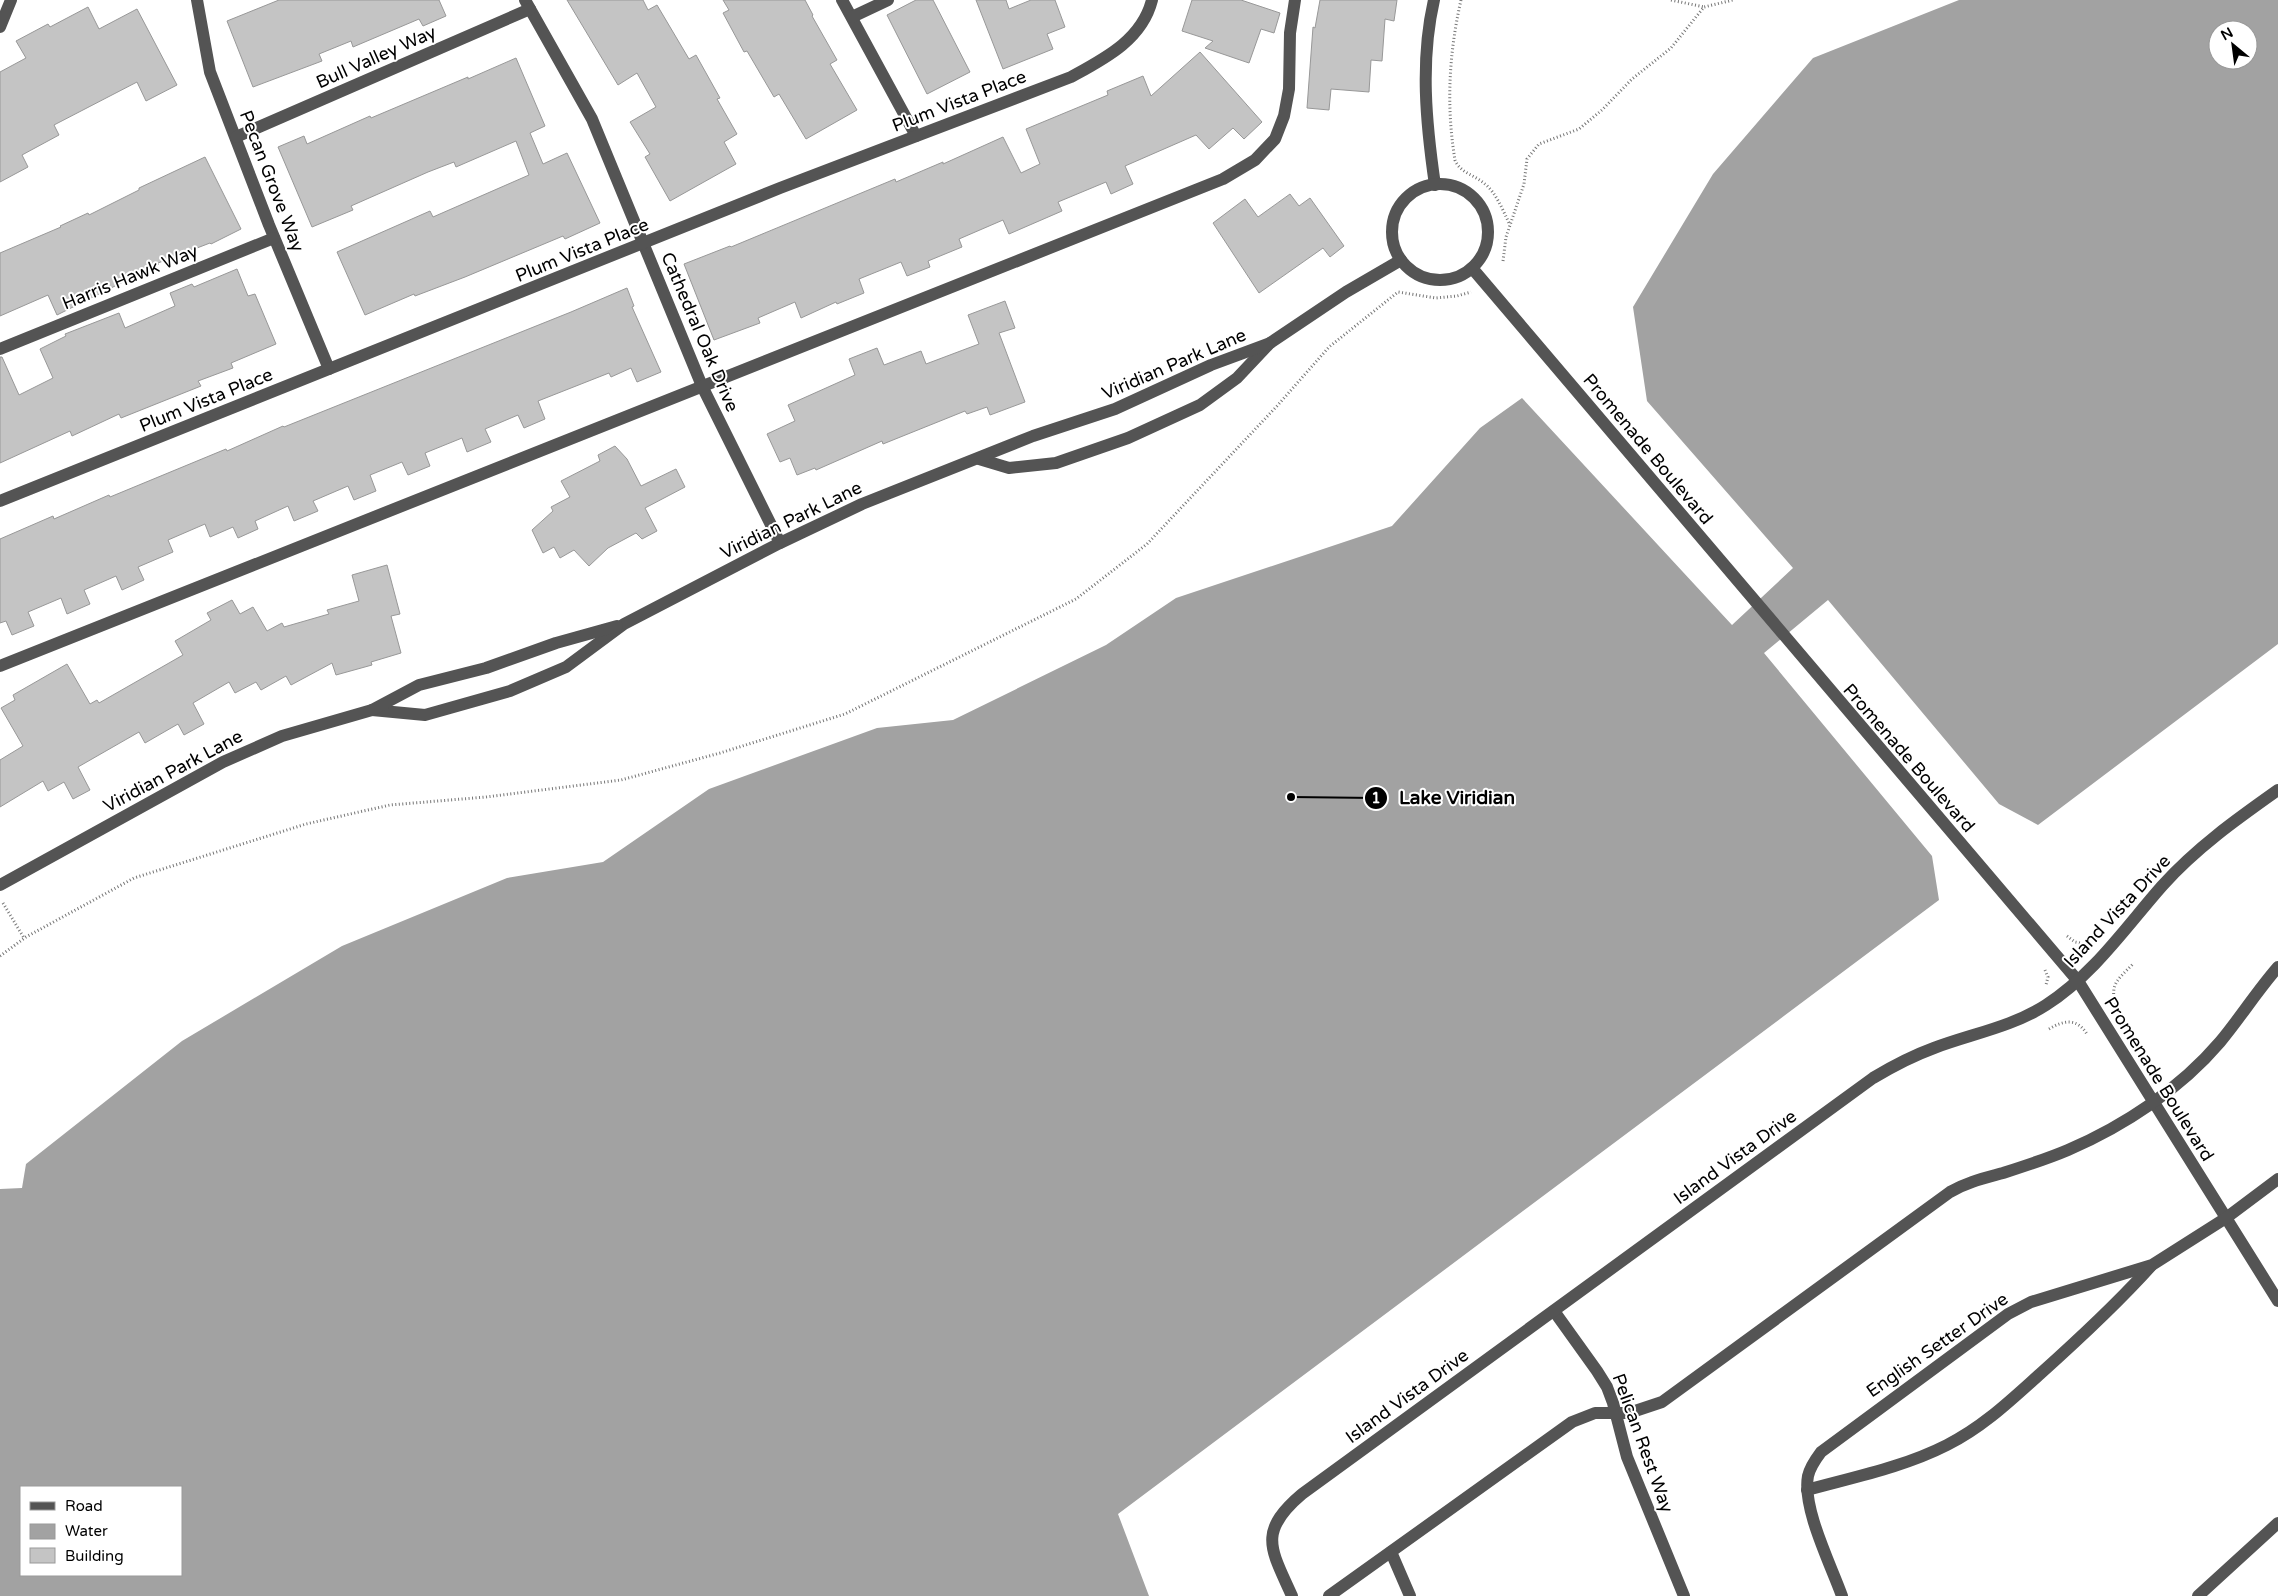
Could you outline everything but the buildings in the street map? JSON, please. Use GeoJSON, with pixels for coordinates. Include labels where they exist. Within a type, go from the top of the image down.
{"type":"FeatureCollection","features":[{"type":"Feature","properties":{"kind":"street"},"geometry":{"type":"LineString","coordinates":[[0,27],[11,0]]}},
{"type":"Feature","properties":{"kind":"street","name":"Pecan Grove Way"},"geometry":{"type":"LineString","coordinates":[[197,0],[210,72],[274,238],[329,369]]}},
{"type":"Feature","properties":{"kind":"street"},"geometry":{"type":"LineString","coordinates":[[842,0],[916,136]]}},
{"type":"Feature","properties":{"kind":"street"},"geometry":{"type":"LineString","coordinates":[[852,16],[888,0]]}},
{"type":"Feature","properties":{"kind":"street","name":"Plum Vista Place"},"geometry":{"type":"LineString","coordinates":[[0,501],[643,245],[780,188],[1071,77],[1107,57],[1140,27],[1152,0]]}},
{"type":"Feature","properties":{"kind":"street"},"geometry":{"type":"LineString","coordinates":[[0,666],[1223,179],[1255,160],[1276,139],[1284,116],[1289,88],[1290,33],[1295,0]]}},
{"type":"Feature","properties":{"kind":"street"},"geometry":{"type":"LineString","coordinates":[[1434,0],[1428,25],[1425,88],[1435,185]]}},
{"type":"Feature","properties":{"kind":"street","name":"Bull Valley Way"},"geometry":{"type":"LineString","coordinates":[[236,137],[527,5]]}},
{"type":"Feature","properties":{"kind":"street","name":"Cathedral Oak Drive"},"geometry":{"type":"LineString","coordinates":[[527,5],[592,119],[702,386],[780,544]]}},
{"type":"Feature","properties":{"kind":"street"},"geometry":{"type":"LineString","coordinates":[[1435,185],[1448,185],[1461,189],[1472,197],[1484,213],[1488,232],[1486,246],[1481,258],[1461,276],[1448,280],[1422,277],[1410,270],[1401,260],[1392,238],[1396,213],[1412,194],[1423,188],[1435,185]]}},
{"type":"Feature","properties":{"kind":"street","name":"Harris Hawk Way"},"geometry":{"type":"LineString","coordinates":[[0,349],[274,238]]}},
{"type":"Feature","properties":{"kind":"street","name":"Viridian Park Lane"},"geometry":{"type":"LineString","coordinates":[[978,459],[1009,468],[1056,463],[1128,438],[1200,405],[1237,378],[1270,343],[1346,292],[1401,260]]}},
{"type":"Feature","properties":{"kind":"street","name":"Promenade Boulevard"},"geometry":{"type":"LineString","coordinates":[[1472,268],[2078,982],[2278,1301]]}},
{"type":"Feature","properties":{"kind":"street","name":"Viridian Park Lane"},"geometry":{"type":"LineString","coordinates":[[372,710],[425,715],[510,691],[566,667],[624,624],[862,504],[933,474],[978,459],[1033,436],[1115,409],[1211,365],[1270,343]]}},
{"type":"Feature","properties":{"kind":"street","name":"Viridian Park Lane"},"geometry":{"type":"LineString","coordinates":[[0,886],[223,762],[282,736],[372,710],[419,685],[486,668],[556,643],[624,624]]}},
{"type":"Feature","properties":{"kind":"street","name":"Island Vista Drive"},"geometry":{"type":"LineString","coordinates":[[1292,1596],[1272,1550],[1272,1535],[1276,1521],[1286,1508],[1873,1078],[1900,1062],[1926,1051],[1980,1034],[2018,1019],[2046,1005],[2078,982],[2118,941],[2162,887],[2184,864],[2212,838],[2278,790]]}},
{"type":"Feature","properties":{"kind":"street"},"geometry":{"type":"LineString","coordinates":[[1329,1596],[1572,1422],[1595,1413],[1615,1414],[1640,1411],[1662,1402],[1960,1186],[2028,1165],[2067,1150],[2092,1139],[2153,1102],[2218,1044],[2278,967]]}},
{"type":"Feature","properties":{"kind":"street","name":"English Setter Drive"},"geometry":{"type":"LineString","coordinates":[[1842,1596],[1815,1524],[1807,1490],[1812,1463],[1821,1452],[2008,1314],[2031,1302],[2152,1265],[2226,1218],[2278,1179]]}},
{"type":"Feature","properties":{"kind":"street","name":"English Setter Drive"},"geometry":{"type":"LineString","coordinates":[[1807,1490],[1914,1460],[1948,1445],[1984,1423],[2085,1334],[2119,1302],[2152,1265]]}},
{"type":"Feature","properties":{"kind":"street","name":"Pelican Rest Way"},"geometry":{"type":"LineString","coordinates":[[1554,1311],[1597,1371],[1610,1395],[1627,1457],[1684,1596]]}},
{"type":"Feature","properties":{"kind":"street"},"geometry":{"type":"LineString","coordinates":[[2198,1596],[2278,1524]]}},
{"type":"Feature","properties":{"kind":"street"},"geometry":{"type":"LineString","coordinates":[[1391,1552],[1410,1596]]}},
{"type":"Feature","properties":{"kind":"path"},"geometry":{"type":"LineString","coordinates":[[1461,0],[1452,37],[1448,102],[1455,160],[1458,168],[1486,185],[1496,197],[1510,225]]}},
{"type":"Feature","properties":{"kind":"path"},"geometry":{"type":"LineString","coordinates":[[1671,0],[1704,7],[1732,0]]}},
{"type":"Feature","properties":{"kind":"path"},"geometry":{"type":"LineString","coordinates":[[1503,261],[1506,237],[1524,184],[1527,159],[1539,144],[1579,130],[1602,110],[1632,79],[1671,48],[1704,7]]}},
{"type":"Feature","properties":{"kind":"path"},"geometry":{"type":"LineString","coordinates":[[0,956],[24,938],[134,878],[306,824],[390,805],[486,797],[621,780],[720,753],[845,714],[1076,599],[1147,544],[1277,406],[1329,347],[1398,292],[1436,298],[1457,296],[1470,291]]}},
{"type":"Feature","properties":{"kind":"path"},"geometry":{"type":"LineString","coordinates":[[3,903],[24,938]]}},
{"type":"Feature","properties":{"kind":"path"},"geometry":{"type":"LineString","coordinates":[[2067,936],[2083,945],[2098,943]]}},
{"type":"Feature","properties":{"kind":"path"},"geometry":{"type":"LineString","coordinates":[[2118,1012],[2113,999],[2113,988],[2118,979],[2133,964]]}},
{"type":"Feature","properties":{"kind":"path"},"geometry":{"type":"LineString","coordinates":[[2043,966],[2048,977],[2046,987]]}},
{"type":"Feature","properties":{"kind":"path"},"geometry":{"type":"LineString","coordinates":[[2049,1029],[2070,1021],[2082,1026],[2087,1034]]}},
{"type":"Feature","properties":{"kind":"water"},"geometry":{"type":"Polygon","coordinates":[[[1959,0],[2278,0],[2278,644],[2038,825],[1999,804],[1828,600],[1764,653],[1932,856],[1939,900],[1118,1514],[1149,1596],[0,1596],[0,1189],[22,1188],[26,1164],[182,1041],[342,946],[507,878],[603,862],[709,789],[877,728],[953,720],[1106,645],[1176,598],[1392,526],[1480,428],[1522,398],[1732,625],[1793,568],[1647,401],[1633,307],[1713,174],[1813,58],[1959,0]]]}},
{"type":"Feature","properties":{"kind":"place","name":"Lake Viridian"},"geometry":{"type":"Point","coordinates":[1291,797]}}]}
